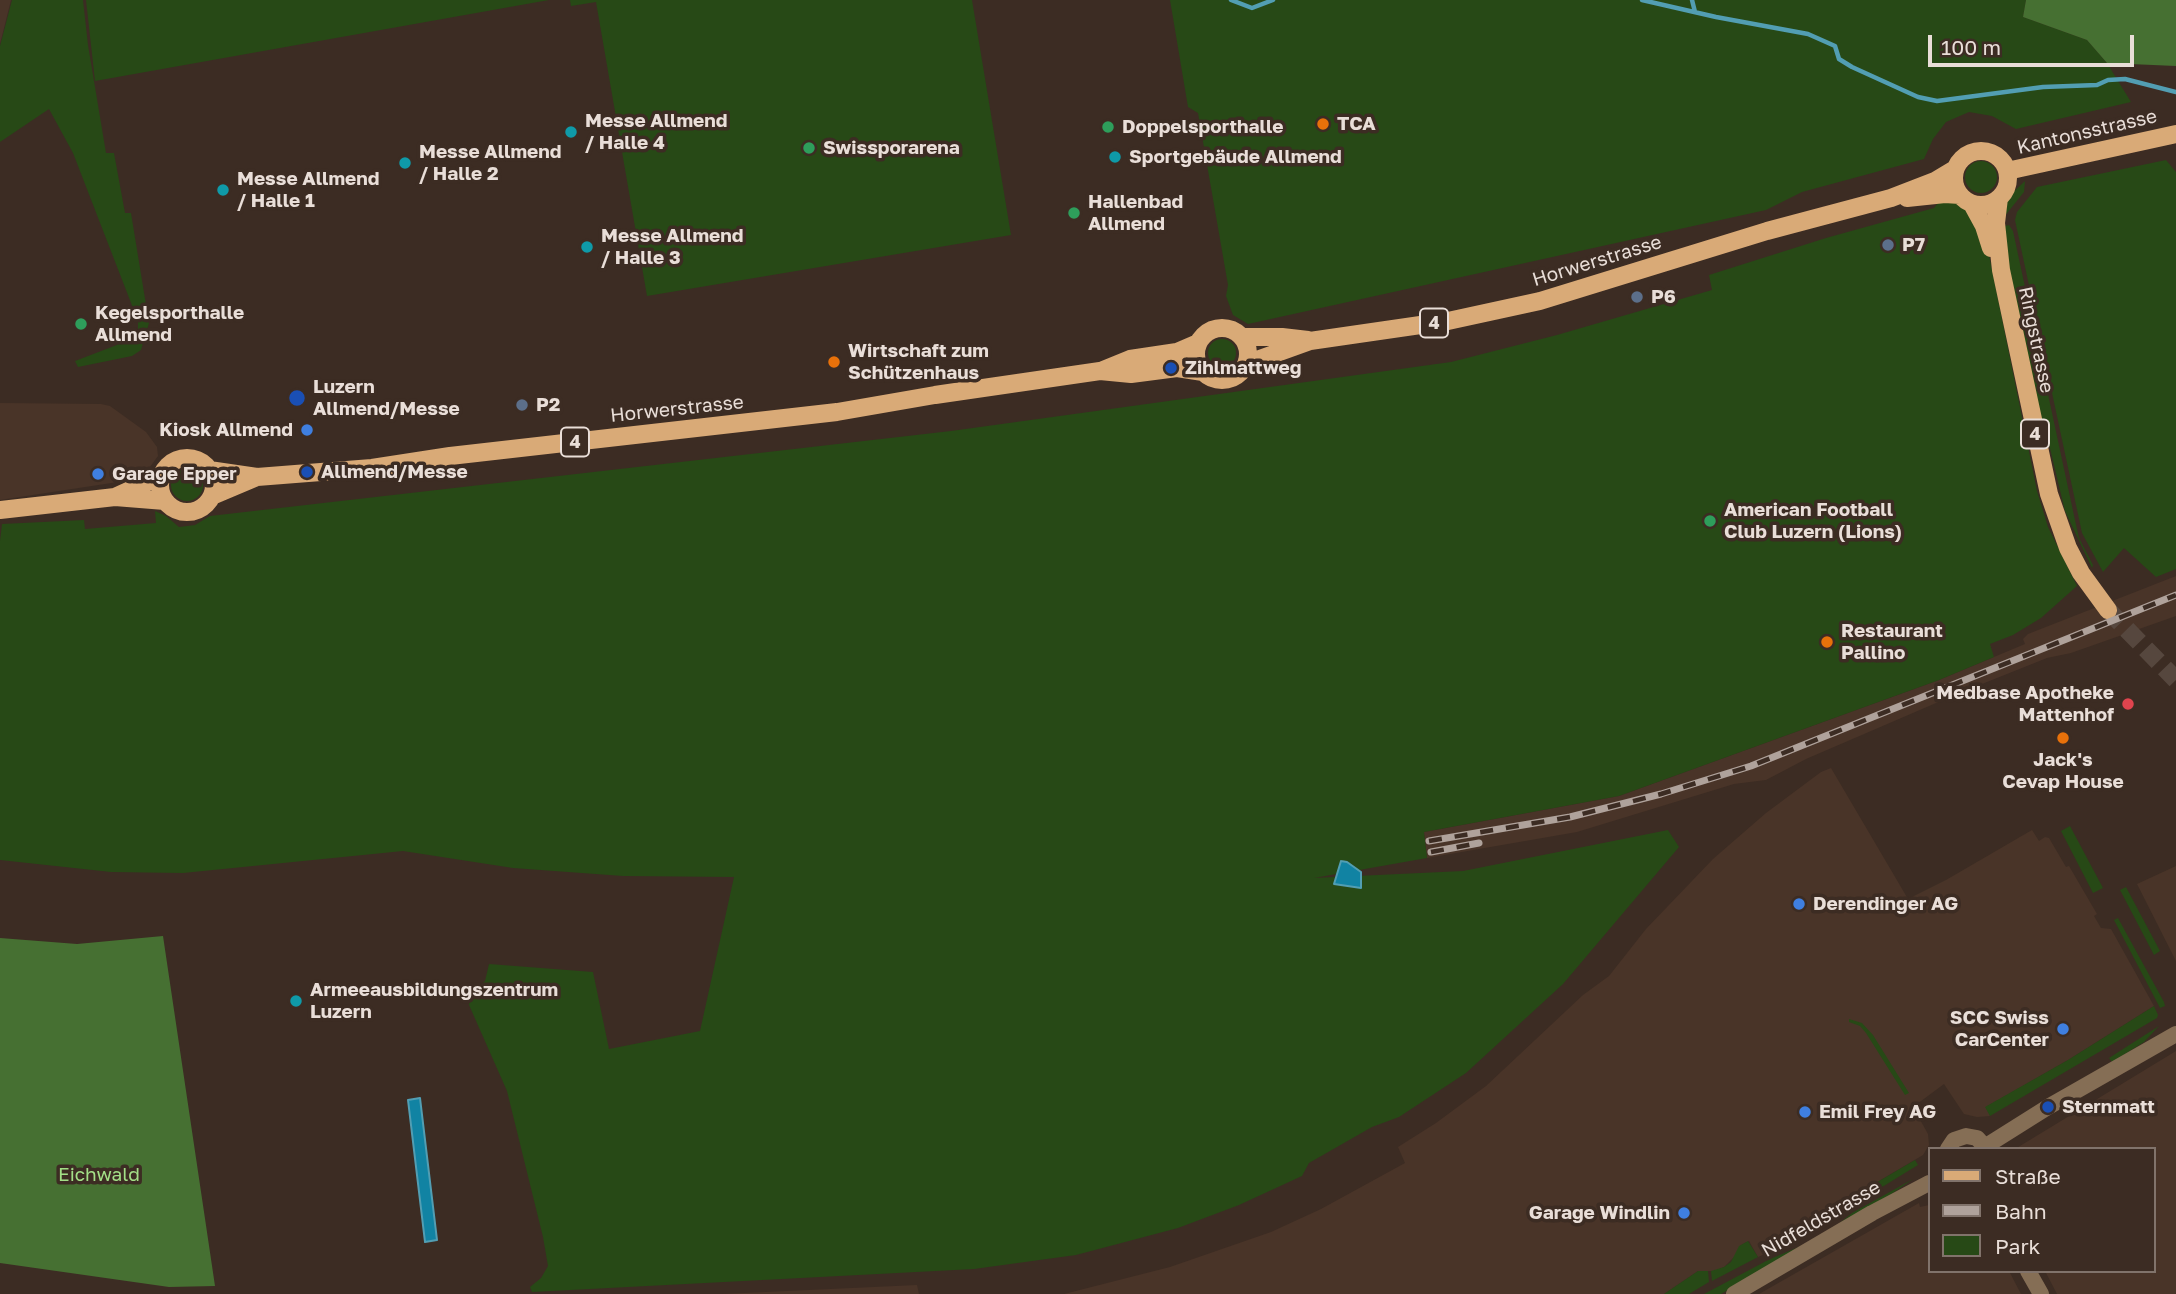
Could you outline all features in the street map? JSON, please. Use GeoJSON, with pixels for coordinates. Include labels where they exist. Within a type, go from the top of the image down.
{"type":"FeatureCollection","features":[{"type":"Feature","properties":{"kind":"main road","name":"Kantonsstrasse"},"geometry":{"type":"LineString","coordinates":[[2007,171],[2176,134]]}},
{"type":"Feature","properties":{"kind":"main road"},"geometry":{"type":"LineString","coordinates":[[1978,150],[1993,153],[2007,171],[2007,186],[1999,198],[1989,204],[1966,199],[1954,183],[1955,169],[1964,156],[1978,150]]}},
{"type":"Feature","properties":{"kind":"main road","name":"Horwerstrasse"},"geometry":{"type":"LineString","coordinates":[[1246,364],[1310,341],[1448,321],[1527,304],[1767,231],[1891,198],[1935,181],[1955,169]]}},
{"type":"Feature","properties":{"kind":"main road","name":"Horwerstrasse"},"geometry":{"type":"LineString","coordinates":[[1891,198],[1945,194],[1966,199]]}},
{"type":"Feature","properties":{"kind":"main road","name":"Ringstrasse"},"geometry":{"type":"LineString","coordinates":[[1999,198],[1996,223],[2001,270],[2040,460],[2054,514],[2081,573],[2108,610]]}},
{"type":"Feature","properties":{"kind":"main road","name":"Ringstrasse"},"geometry":{"type":"LineString","coordinates":[[1966,199],[1984,226],[2001,270]]}},
{"type":"Feature","properties":{"kind":"main road"},"geometry":{"type":"LineString","coordinates":[[1216,328],[1230,329],[1242,337],[1248,350],[1246,364],[1237,375],[1230,379],[1216,380],[1203,372],[1196,361],[1198,343],[1205,333],[1216,328]]}},
{"type":"Feature","properties":{"kind":"main road","name":"Horwerstrasse"},"geometry":{"type":"LineString","coordinates":[[1242,337],[1282,337],[1310,341]]}},
{"type":"Feature","properties":{"kind":"main road","name":"Horwerstrasse"},"geometry":{"type":"LineString","coordinates":[[209,470],[257,477],[382,467],[450,456],[815,415],[1100,371],[1130,359],[1177,352],[1198,343]]}},
{"type":"Feature","properties":{"kind":"main road","name":"Horwerstrasse"},"geometry":{"type":"LineString","coordinates":[[1100,371],[1131,374],[1177,368],[1203,372]]}},
{"type":"Feature","properties":{"kind":"main road"},"geometry":{"type":"LineString","coordinates":[[0,510],[115,497],[164,501],[180,511],[192,512],[204,506],[212,496],[213,480],[209,470],[194,459],[181,459],[167,467],[161,476],[160,492],[164,501]]}},
{"type":"Feature","properties":{"kind":"main road"},"geometry":{"type":"LineString","coordinates":[[115,497],[161,476]]}},
{"type":"Feature","properties":{"kind":"main road","name":"Horwerstrasse"},"geometry":{"type":"LineString","coordinates":[[212,496],[257,477]]}},
{"type":"Feature","properties":{"kind":"street"},"geometry":{"type":"LineString","coordinates":[[1988,1147],[2048,1107],[2176,1034]]}},
{"type":"Feature","properties":{"kind":"street"},"geometry":{"type":"LineString","coordinates":[[1949,1147],[1954,1140],[1966,1136],[1977,1138],[1985,1147]]}},
{"type":"Feature","properties":{"kind":"street","name":"Nidfeldstrasse"},"geometry":{"type":"LineString","coordinates":[[1734,1294],[1927,1184]]}},
{"type":"Feature","properties":{"kind":"street"},"geometry":{"type":"LineString","coordinates":[[2029,1273],[2041,1294]]}},
{"type":"Feature","properties":{"kind":"shaded area"},"geometry":{"type":"Polygon","coordinates":[[[0,0],[11,0],[0,44],[0,0]]]}},
{"type":"Feature","properties":{"kind":"shaded area"},"geometry":{"type":"Polygon","coordinates":[[[0,403],[110,406],[146,432],[157,447],[158,456],[147,471],[137,477],[0,500],[0,403]]]}},
{"type":"Feature","properties":{"kind":"shaded area"},"geometry":{"type":"Polygon","coordinates":[[[2176,576],[2176,616],[2071,653],[2047,658],[1957,694],[1806,759],[1766,780],[1734,784],[1577,832],[1427,858],[1424,832],[1619,796],[1939,680],[2025,644],[2023,639],[2028,634],[2176,576]]]}},
{"type":"Feature","properties":{"kind":"shaded area"},"geometry":{"type":"Polygon","coordinates":[[[1831,768],[1908,899],[2032,830],[2039,841],[2045,837],[2049,838],[2097,914],[2094,916],[2101,928],[2111,929],[2154,1006],[1986,1107],[1990,1116],[1964,1114],[1944,1084],[1913,1107],[1928,1134],[1929,1145],[1923,1155],[1840,1204],[1843,1211],[1808,1235],[1758,1257],[1749,1241],[1740,1246],[1737,1254],[1724,1267],[1715,1271],[1698,1271],[1664,1294],[1064,1294],[1170,1267],[1271,1232],[1321,1209],[1405,1163],[1398,1147],[1486,1086],[1583,995],[1609,976],[1646,929],[1713,859],[1766,813],[1821,772],[1831,768]]]}},
{"type":"Feature","properties":{"kind":"shaded area"},"geometry":{"type":"Polygon","coordinates":[[[2176,866],[2176,961],[2137,884],[2176,866]]]}},
{"type":"Feature","properties":{"kind":"shaded area"},"geometry":{"type":"Polygon","coordinates":[[[2176,1051],[2176,1294],[2057,1294],[2046,1273],[2155,1273],[2155,1147],[2018,1147],[2176,1051]]]}},
{"type":"Feature","properties":{"kind":"shaded area"},"geometry":{"type":"Polygon","coordinates":[[[1919,1203],[1920,1207],[1927,1205],[1927,1273],[2010,1273],[2021,1294],[1759,1294],[1919,1203]]]}},
{"type":"Feature","properties":{"kind":"shaded area"},"geometry":{"type":"Polygon","coordinates":[[[917,1285],[919,1294],[722,1294],[917,1285]]]}},
{"type":"Feature","properties":{"kind":"green space"},"geometry":{"type":"Polygon","coordinates":[[[12,0],[83,0],[106,153],[114,153],[125,213],[131,213],[149,323],[141,350],[132,356],[78,367],[75,361],[130,340],[138,329],[138,321],[73,153],[49,109],[0,142],[0,46],[12,0]]]}},
{"type":"Feature","properties":{"kind":"green space"},"geometry":{"type":"Polygon","coordinates":[[[86,0],[549,0],[95,81],[86,0]]]}},
{"type":"Feature","properties":{"kind":"green space","name":"Swissporarena"},"geometry":{"type":"Polygon","coordinates":[[[570,0],[972,0],[1011,235],[647,296],[596,2],[571,6],[570,0]]]}},
{"type":"Feature","properties":{"kind":"green space"},"geometry":{"type":"Polygon","coordinates":[[[1170,0],[2026,0],[2023,17],[2087,40],[2107,63],[2131,102],[2016,129],[1992,116],[1969,112],[1946,122],[1933,139],[1924,159],[1802,192],[1766,210],[1248,324],[1233,315],[1226,296],[1228,285],[1198,113],[1188,107],[1170,0]]]}},
{"type":"Feature","properties":{"kind":"green space"},"geometry":{"type":"Polygon","coordinates":[[[2026,0],[2176,0],[2176,66],[2107,63],[2087,40],[2023,17],[2026,0]]]}},
{"type":"Feature","properties":{"kind":"green space"},"geometry":{"type":"Polygon","coordinates":[[[2166,160],[2176,172],[2176,569],[2156,577],[2124,548],[2103,572],[2082,533],[2015,220],[2017,212],[2037,187],[2166,160]]]}},
{"type":"Feature","properties":{"kind":"green space"},"geometry":{"type":"Polygon","coordinates":[[[1981,161],[1992,166],[1997,177],[1992,188],[1981,193],[1970,188],[1965,177],[1970,166],[1981,161]]]}},
{"type":"Feature","properties":{"kind":"green space"},"geometry":{"type":"Polygon","coordinates":[[[2025,181],[2024,192],[2004,217],[2006,199],[2025,181]]]}},
{"type":"Feature","properties":{"kind":"green space"},"geometry":{"type":"Polygon","coordinates":[[[1942,198],[1959,201],[1966,206],[1987,245],[2037,491],[2048,527],[2077,586],[2041,618],[2013,635],[1990,644],[1994,657],[1939,680],[1619,796],[1424,832],[1427,858],[1314,878],[1463,871],[1668,830],[1679,847],[1563,984],[1466,1073],[1399,1117],[1372,1127],[1309,1163],[1302,1176],[1239,1205],[1178,1228],[1076,1255],[974,1269],[532,1292],[530,1287],[541,1278],[548,1266],[543,1237],[507,1091],[469,1005],[470,994],[485,981],[489,964],[593,972],[609,1049],[700,1031],[734,877],[623,876],[513,868],[403,851],[183,873],[111,872],[0,860],[2,524],[84,520],[85,529],[156,523],[155,511],[179,527],[195,525],[210,516],[951,431],[1451,362],[1557,335],[1712,290],[1709,275],[1934,208],[1942,198]]]}},
{"type":"Feature","properties":{"kind":"green space"},"geometry":{"type":"Polygon","coordinates":[[[2009,225],[2013,231],[2079,538],[2093,565],[2092,568],[2065,511],[2048,440],[2044,440],[2000,227],[2009,225]]]}},
{"type":"Feature","properties":{"kind":"green space"},"geometry":{"type":"Polygon","coordinates":[[[1222,339],[1232,343],[1236,353],[1232,363],[1222,367],[1212,363],[1208,353],[1212,343],[1222,339]]]}},
{"type":"Feature","properties":{"kind":"green space"},"geometry":{"type":"Polygon","coordinates":[[[187,469],[198,474],[203,485],[198,496],[187,501],[176,496],[171,485],[176,474],[187,469]]]}},
{"type":"Feature","properties":{"kind":"green space"},"geometry":{"type":"Polygon","coordinates":[[[2070,826],[2103,888],[2093,893],[2061,831],[2070,826]]]}},
{"type":"Feature","properties":{"kind":"green space"},"geometry":{"type":"Polygon","coordinates":[[[2126,887],[2160,951],[2154,955],[2120,890],[2126,887]]]}},
{"type":"Feature","properties":{"kind":"green space"},"geometry":{"type":"Polygon","coordinates":[[[2118,918],[2165,1006],[2160,1008],[2114,920],[2118,918]]]}},
{"type":"Feature","properties":{"kind":"green space","name":"Eichwald"},"geometry":{"type":"Polygon","coordinates":[[[163,936],[215,1286],[169,1287],[0,1263],[0,938],[77,944],[163,936]]]}},
{"type":"Feature","properties":{"kind":"green space"},"geometry":{"type":"Polygon","coordinates":[[[2154,1006],[2157,1018],[1990,1116],[1985,1107],[2068,1060],[2154,1006]]]}},
{"type":"Feature","properties":{"kind":"green space"},"geometry":{"type":"Polygon","coordinates":[[[1849,1019],[1862,1023],[1873,1035],[1909,1093],[1905,1095],[1866,1033],[1860,1026],[1849,1022],[1849,1019]]]}},
{"type":"Feature","properties":{"kind":"green space"},"geometry":{"type":"Polygon","coordinates":[[[2159,1026],[2144,1042],[2112,1062],[2109,1058],[2159,1026]]]}},
{"type":"Feature","properties":{"kind":"green space"},"geometry":{"type":"Polygon","coordinates":[[[1915,1160],[1918,1165],[1843,1211],[1840,1204],[1915,1160]]]}},
{"type":"Feature","properties":{"kind":"green space"},"geometry":{"type":"Polygon","coordinates":[[[1913,1179],[1890,1195],[1835,1227],[1852,1213],[1913,1179]]]}},
{"type":"Feature","properties":{"kind":"green space"},"geometry":{"type":"Polygon","coordinates":[[[1748,1241],[1758,1257],[1712,1281],[1711,1271],[1731,1262],[1739,1246],[1748,1241]]]}},
{"type":"Feature","properties":{"kind":"green space"},"geometry":{"type":"Polygon","coordinates":[[[1806,1244],[1721,1294],[1704,1294],[1770,1259],[1806,1244]]]}},
{"type":"Feature","properties":{"kind":"green space"},"geometry":{"type":"Polygon","coordinates":[[[1698,1271],[1708,1271],[1709,1282],[1689,1294],[1664,1294],[1698,1271]]]}},
{"type":"Feature","properties":{"kind":"water"},"geometry":{"type":"Polygon","coordinates":[[[1341,861],[1361,872],[1361,888],[1334,884],[1341,861]]]}},
{"type":"Feature","properties":{"kind":"water"},"geometry":{"type":"Polygon","coordinates":[[[420,1098],[437,1240],[425,1242],[408,1100],[420,1098]]]}},
{"type":"Feature","properties":{"kind":"waterway"},"geometry":{"type":"LineString","coordinates":[[1231,0],[1252,8],[1273,0]]}},
{"type":"Feature","properties":{"kind":"waterway"},"geometry":{"type":"LineString","coordinates":[[1642,0],[1808,34],[1835,46],[1839,59],[1852,67],[1918,97],[1937,101],[2043,87],[2097,85],[2108,80],[2125,79],[2176,92]]}},
{"type":"Feature","properties":{"kind":"waterway"},"geometry":{"type":"LineString","coordinates":[[1692,0],[1695,12]]}},
{"type":"Feature","properties":{"kind":"tunnel"},"geometry":{"type":"LineString","coordinates":[[2108,610],[2176,680]]}},
{"type":"Feature","properties":{"kind":"railway"},"geometry":{"type":"LineString","coordinates":[[1429,841],[1570,817],[1661,794],[1751,766],[2176,595]]}},
{"type":"Feature","properties":{"kind":"railway"},"geometry":{"type":"LineString","coordinates":[[1431,852],[1479,843]]}},
{"type":"Feature","properties":{"kind":"place","name":"TCA"},"geometry":{"type":"Point","coordinates":[1323,124]}},
{"type":"Feature","properties":{"kind":"place","name":"Doppelsporthalle"},"geometry":{"type":"Point","coordinates":[1108,127]}},
{"type":"Feature","properties":{"kind":"place","name":"Messe Allmend / Halle 4"},"geometry":{"type":"Point","coordinates":[571,132]}},
{"type":"Feature","properties":{"kind":"place","name":"Swissporarena"},"geometry":{"type":"Point","coordinates":[809,148]}},
{"type":"Feature","properties":{"kind":"place","name":"Sportgebäude Allmend"},"geometry":{"type":"Point","coordinates":[1115,157]}},
{"type":"Feature","properties":{"kind":"place","name":"Messe Allmend / Halle 2"},"geometry":{"type":"Point","coordinates":[405,163]}},
{"type":"Feature","properties":{"kind":"place","name":"Messe Allmend / Halle 1"},"geometry":{"type":"Point","coordinates":[223,190]}},
{"type":"Feature","properties":{"kind":"place","name":"Hallenbad Allmend"},"geometry":{"type":"Point","coordinates":[1074,213]}},
{"type":"Feature","properties":{"kind":"place","name":"P7"},"geometry":{"type":"Point","coordinates":[1888,245]}},
{"type":"Feature","properties":{"kind":"place","name":"Messe Allmend / Halle 3"},"geometry":{"type":"Point","coordinates":[587,247]}},
{"type":"Feature","properties":{"kind":"place","name":"P6"},"geometry":{"type":"Point","coordinates":[1637,297]}},
{"type":"Feature","properties":{"kind":"place","name":"Kegelsporthalle Allmend"},"geometry":{"type":"Point","coordinates":[81,324]}},
{"type":"Feature","properties":{"kind":"place","name":"Wirtschaft zum Schützenhaus"},"geometry":{"type":"Point","coordinates":[834,362]}},
{"type":"Feature","properties":{"kind":"place","name":"Zihlmattweg"},"geometry":{"type":"Point","coordinates":[1171,368]}},
{"type":"Feature","properties":{"kind":"place","name":"Luzern Allmend/Messe"},"geometry":{"type":"Point","coordinates":[297,398]}},
{"type":"Feature","properties":{"kind":"place","name":"P2"},"geometry":{"type":"Point","coordinates":[522,405]}},
{"type":"Feature","properties":{"kind":"place","name":"Kiosk Allmend"},"geometry":{"type":"Point","coordinates":[307,430]}},
{"type":"Feature","properties":{"kind":"place","name":"Allmend/Messe"},"geometry":{"type":"Point","coordinates":[307,472]}},
{"type":"Feature","properties":{"kind":"place","name":"Garage Epper"},"geometry":{"type":"Point","coordinates":[98,474]}},
{"type":"Feature","properties":{"kind":"place","name":"American Football Club Luzern (Lions)"},"geometry":{"type":"Point","coordinates":[1710,521]}},
{"type":"Feature","properties":{"kind":"place","name":"Restaurant Pallino"},"geometry":{"type":"Point","coordinates":[1827,642]}},
{"type":"Feature","properties":{"kind":"place","name":"Medbase Apotheke Mattenhof"},"geometry":{"type":"Point","coordinates":[2128,704]}},
{"type":"Feature","properties":{"kind":"place","name":"Jack's Cevap House"},"geometry":{"type":"Point","coordinates":[2063,738]}},
{"type":"Feature","properties":{"kind":"place","name":"Derendinger AG"},"geometry":{"type":"Point","coordinates":[1799,904]}},
{"type":"Feature","properties":{"kind":"place","name":"Armeeausbildungszentrum Luzern"},"geometry":{"type":"Point","coordinates":[296,1001]}},
{"type":"Feature","properties":{"kind":"place","name":"SCC Swiss CarCenter"},"geometry":{"type":"Point","coordinates":[2063,1029]}},
{"type":"Feature","properties":{"kind":"place","name":"Sternmatt"},"geometry":{"type":"Point","coordinates":[2048,1107]}},
{"type":"Feature","properties":{"kind":"place","name":"Emil Frey AG"},"geometry":{"type":"Point","coordinates":[1805,1112]}},
{"type":"Feature","properties":{"kind":"place","name":"Garage Windlin"},"geometry":{"type":"Point","coordinates":[1684,1213]}}]}
